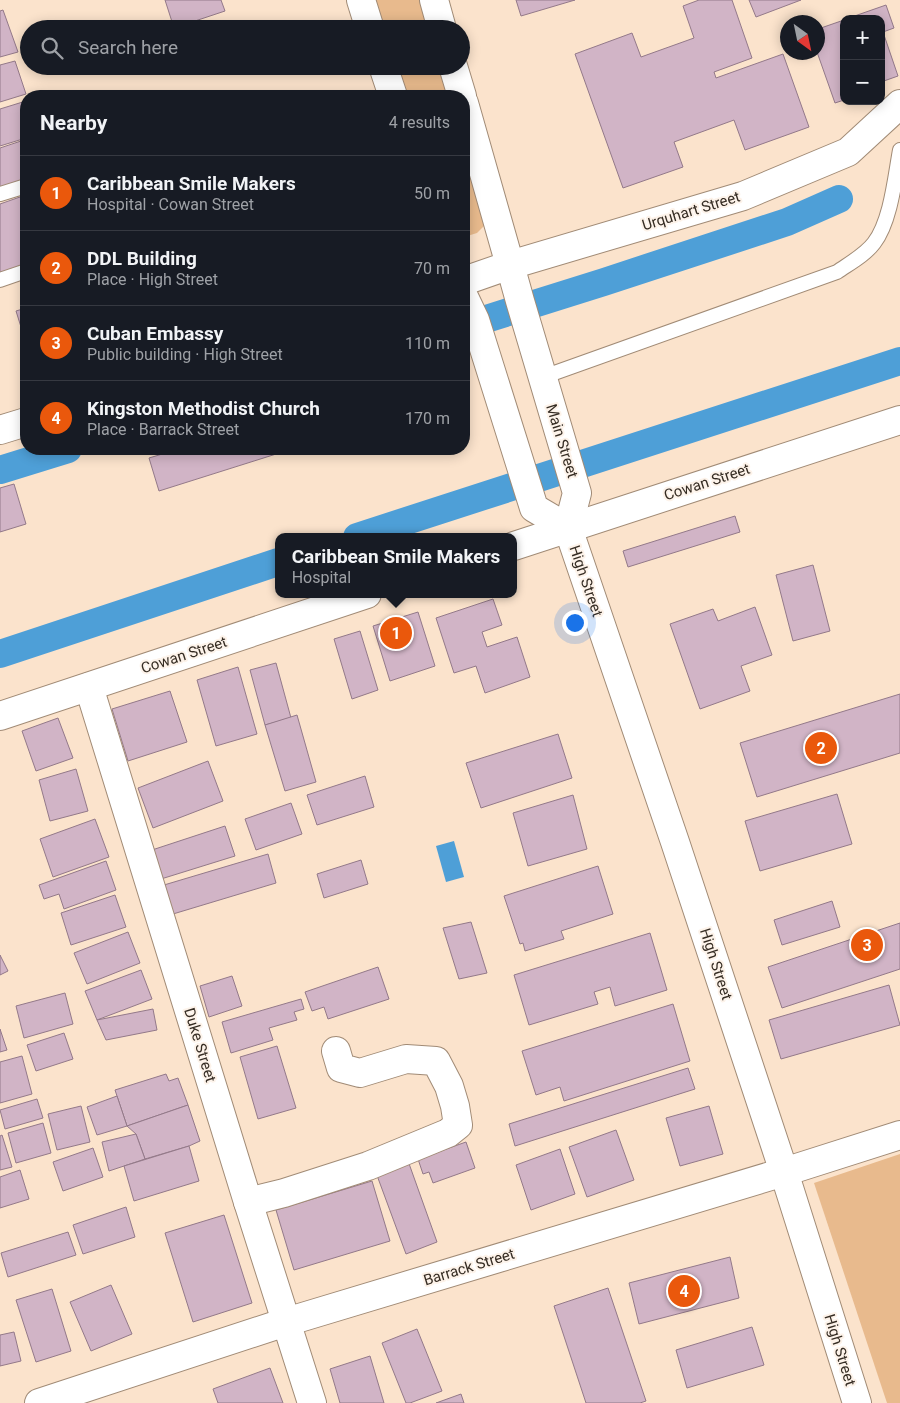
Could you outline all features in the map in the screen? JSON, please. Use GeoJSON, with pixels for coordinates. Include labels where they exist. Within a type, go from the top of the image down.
{"type":"FeatureCollection","features":[{"type":"Feature","properties":{"kind":"street"},"geometry":{"type":"LineString","coordinates":[[361,0],[367,20]]}},
{"type":"Feature","properties":{"kind":"street"},"geometry":{"type":"LineString","coordinates":[[434,0],[440,20]]}},
{"type":"Feature","properties":{"kind":"street"},"geometry":{"type":"LineString","coordinates":[[386,75],[391,90]]}},
{"type":"Feature","properties":{"kind":"street"},"geometry":{"type":"LineString","coordinates":[[456,75],[460,90]]}},
{"type":"Feature","properties":{"kind":"street","name":"Urquhart Street"},"geometry":{"type":"LineString","coordinates":[[470,279],[510,265],[744,196],[848,152],[900,104]]}},
{"type":"Feature","properties":{"kind":"street","name":"Main Street"},"geometry":{"type":"LineString","coordinates":[[470,124],[520,302],[577,493],[568,528]]}},
{"type":"Feature","properties":{"kind":"street"},"geometry":{"type":"LineString","coordinates":[[470,312],[534,508],[568,528]]}},
{"type":"Feature","properties":{"kind":"street","name":"Cowan Street"},"geometry":{"type":"LineString","coordinates":[[517,545],[900,420]]}},
{"type":"Feature","properties":{"kind":"street"},"geometry":{"type":"LineString","coordinates":[[0,430],[20,424]]}},
{"type":"Feature","properties":{"kind":"street","name":"High Street"},"geometry":{"type":"LineString","coordinates":[[568,528],[675,842],[784,1172],[857,1403]]}},
{"type":"Feature","properties":{"kind":"street","name":"Cowan Street"},"geometry":{"type":"LineString","coordinates":[[0,716],[355,598]]}},
{"type":"Feature","properties":{"kind":"street","name":"Duke Street"},"geometry":{"type":"LineString","coordinates":[[89,687],[312,1403]]}},
{"type":"Feature","properties":{"kind":"street"},"geometry":{"type":"LineString","coordinates":[[248,1202],[284,1193],[368,1166],[448,1133],[458,1125],[449,1086],[436,1061],[406,1059],[360,1073],[341,1068],[336,1051]]}},
{"type":"Feature","properties":{"kind":"street","name":"Barrack Street"},"geometry":{"type":"LineString","coordinates":[[39,1403],[286,1322],[784,1172],[900,1135]]}},
{"type":"Feature","properties":{"kind":"lane"},"geometry":{"type":"LineString","coordinates":[[543,377],[837,272],[862,255],[874,243],[882,229],[889,208],[900,150]]}},
{"type":"Feature","properties":{"kind":"lane"},"geometry":{"type":"LineString","coordinates":[[0,194],[20,188]]}},
{"type":"Feature","properties":{"kind":"lane"},"geometry":{"type":"LineString","coordinates":[[0,280],[20,273]]}},
{"type":"Feature","properties":{"kind":"shaded area"},"geometry":{"type":"Polygon","coordinates":[[[374,0],[424,0],[430,20],[380,20],[374,0]]]}},
{"type":"Feature","properties":{"kind":"shaded area"},"geometry":{"type":"Polygon","coordinates":[[[398,75],[447,75],[451,90],[402,90],[398,75]]]}},
{"type":"Feature","properties":{"kind":"shaded area"},"geometry":{"type":"Polygon","coordinates":[[[470,154],[487,223],[477,233],[470,235],[470,154]]]}},
{"type":"Feature","properties":{"kind":"shaded area"},"geometry":{"type":"Polygon","coordinates":[[[900,1154],[900,1403],[887,1403],[814,1183],[900,1154]]]}},
{"type":"Feature","properties":{"kind":"water"},"geometry":{"type":"Polygon","coordinates":[[[454,841],[464,877],[446,882],[436,846],[454,841]]]}},
{"type":"Feature","properties":{"kind":"building"},"geometry":{"type":"Polygon","coordinates":[[[165,0],[221,0],[225,11],[198,20],[171,20],[165,0]]]}},
{"type":"Feature","properties":{"kind":"building"},"geometry":{"type":"Polygon","coordinates":[[[516,0],[575,0],[521,16],[516,0]]]}},
{"type":"Feature","properties":{"kind":"building"},"geometry":{"type":"Polygon","coordinates":[[[699,0],[732,0],[752,58],[714,72],[716,78],[780,55],[780,60],[785,60],[809,127],[745,150],[734,120],[674,142],[683,167],[623,188],[575,54],[632,33],[641,57],[694,38],[683,6],[699,0]]]}},
{"type":"Feature","properties":{"kind":"building"},"geometry":{"type":"Polygon","coordinates":[[[749,0],[801,0],[756,17],[749,0]]]}},
{"type":"Feature","properties":{"kind":"building"},"geometry":{"type":"Polygon","coordinates":[[[886,5],[894,28],[885,31],[885,15],[857,15],[886,5]]]}},
{"type":"Feature","properties":{"kind":"building"},"geometry":{"type":"Polygon","coordinates":[[[3,10],[18,52],[0,57],[0,11],[3,10]]]}},
{"type":"Feature","properties":{"kind":"building"},"geometry":{"type":"Polygon","coordinates":[[[840,21],[840,101],[835,103],[820,60],[825,60],[825,27],[840,21]]]}},
{"type":"Feature","properties":{"kind":"building"},"geometry":{"type":"Polygon","coordinates":[[[885,38],[898,76],[885,81],[885,38]]]}},
{"type":"Feature","properties":{"kind":"building"},"geometry":{"type":"Polygon","coordinates":[[[15,61],[25,90],[20,90],[20,96],[0,102],[0,65],[15,61]]]}},
{"type":"Feature","properties":{"kind":"building"},"geometry":{"type":"Polygon","coordinates":[[[20,103],[20,140],[0,146],[0,109],[20,103]]]}},
{"type":"Feature","properties":{"kind":"building"},"geometry":{"type":"Polygon","coordinates":[[[20,141],[20,182],[0,188],[0,148],[20,141]]]}},
{"type":"Feature","properties":{"kind":"building"},"geometry":{"type":"Polygon","coordinates":[[[20,197],[20,266],[0,273],[0,204],[20,197]]]}},
{"type":"Feature","properties":{"kind":"building"},"geometry":{"type":"Polygon","coordinates":[[[20,310],[20,324],[16,311],[20,310]]]}},
{"type":"Feature","properties":{"kind":"building"},"geometry":{"type":"Polygon","coordinates":[[[159,455],[273,455],[159,491],[149,458],[159,455]]]}},
{"type":"Feature","properties":{"kind":"building"},"geometry":{"type":"Polygon","coordinates":[[[14,484],[26,524],[0,532],[0,488],[14,484]]]}},
{"type":"Feature","properties":{"kind":"building"},"geometry":{"type":"Polygon","coordinates":[[[735,516],[740,532],[628,567],[623,551],[735,516]]]}},
{"type":"Feature","properties":{"kind":"building"},"geometry":{"type":"Polygon","coordinates":[[[813,565],[830,631],[793,641],[776,575],[813,565]]]}},
{"type":"Feature","properties":{"kind":"building"},"geometry":{"type":"Polygon","coordinates":[[[493,599],[502,625],[482,632],[487,647],[517,637],[530,677],[485,693],[476,666],[454,673],[436,618],[493,599]]]}},
{"type":"Feature","properties":{"kind":"building"},"geometry":{"type":"Polygon","coordinates":[[[755,607],[772,655],[741,666],[750,691],[700,709],[670,624],[713,609],[718,621],[755,607]]]}},
{"type":"Feature","properties":{"kind":"building"},"geometry":{"type":"Polygon","coordinates":[[[418,612],[435,666],[390,681],[373,626],[418,612]]]}},
{"type":"Feature","properties":{"kind":"building"},"geometry":{"type":"Polygon","coordinates":[[[360,631],[378,690],[352,699],[334,639],[360,631]]]}},
{"type":"Feature","properties":{"kind":"building"},"geometry":{"type":"Polygon","coordinates":[[[276,663],[291,718],[265,725],[250,670],[276,663]]]}},
{"type":"Feature","properties":{"kind":"building"},"geometry":{"type":"Polygon","coordinates":[[[238,667],[257,734],[216,746],[197,680],[238,667]]]}},
{"type":"Feature","properties":{"kind":"building"},"geometry":{"type":"Polygon","coordinates":[[[170,691],[187,742],[128,761],[112,709],[170,691]]]}},
{"type":"Feature","properties":{"kind":"building"},"geometry":{"type":"Polygon","coordinates":[[[900,694],[900,753],[757,797],[740,743],[900,694]]]}},
{"type":"Feature","properties":{"kind":"building"},"geometry":{"type":"Polygon","coordinates":[[[297,715],[316,782],[285,791],[265,725],[297,715]]]}},
{"type":"Feature","properties":{"kind":"building"},"geometry":{"type":"Polygon","coordinates":[[[58,718],[73,758],[36,771],[22,731],[58,718]]]}},
{"type":"Feature","properties":{"kind":"building"},"geometry":{"type":"Polygon","coordinates":[[[558,734],[572,778],[481,808],[466,763],[558,734]]]}},
{"type":"Feature","properties":{"kind":"building"},"geometry":{"type":"Polygon","coordinates":[[[208,761],[223,801],[153,828],[138,788],[208,761]]]}},
{"type":"Feature","properties":{"kind":"building"},"geometry":{"type":"Polygon","coordinates":[[[76,769],[88,811],[50,821],[39,780],[76,769]]]}},
{"type":"Feature","properties":{"kind":"building"},"geometry":{"type":"Polygon","coordinates":[[[365,776],[374,807],[317,825],[307,795],[365,776]]]}},
{"type":"Feature","properties":{"kind":"building"},"geometry":{"type":"Polygon","coordinates":[[[837,794],[852,844],[760,871],[745,821],[837,794]]]}},
{"type":"Feature","properties":{"kind":"building"},"geometry":{"type":"Polygon","coordinates":[[[573,795],[587,849],[528,866],[513,813],[573,795]]]}},
{"type":"Feature","properties":{"kind":"building"},"geometry":{"type":"Polygon","coordinates":[[[291,803],[302,834],[256,850],[245,819],[291,803]]]}},
{"type":"Feature","properties":{"kind":"building"},"geometry":{"type":"Polygon","coordinates":[[[95,819],[109,857],[53,877],[40,839],[95,819]]]}},
{"type":"Feature","properties":{"kind":"building"},"geometry":{"type":"Polygon","coordinates":[[[225,826],[235,856],[161,879],[152,850],[225,826]]]}},
{"type":"Feature","properties":{"kind":"building"},"geometry":{"type":"Polygon","coordinates":[[[268,854],[276,883],[173,914],[164,885],[268,854]]]}},
{"type":"Feature","properties":{"kind":"building"},"geometry":{"type":"Polygon","coordinates":[[[361,860],[368,884],[324,898],[317,874],[361,860]]]}},
{"type":"Feature","properties":{"kind":"building"},"geometry":{"type":"Polygon","coordinates":[[[106,861],[116,890],[64,909],[59,894],[44,899],[39,885],[106,861]]]}},
{"type":"Feature","properties":{"kind":"building"},"geometry":{"type":"Polygon","coordinates":[[[598,866],[613,914],[561,931],[564,939],[525,951],[523,943],[520,944],[504,896],[598,866]]]}},
{"type":"Feature","properties":{"kind":"building"},"geometry":{"type":"Polygon","coordinates":[[[115,895],[126,927],[71,945],[61,913],[115,895]]]}},
{"type":"Feature","properties":{"kind":"building"},"geometry":{"type":"Polygon","coordinates":[[[832,901],[840,927],[782,945],[774,920],[832,901]]]}},
{"type":"Feature","properties":{"kind":"building"},"geometry":{"type":"Polygon","coordinates":[[[471,922],[487,973],[459,979],[443,928],[471,922]]]}},
{"type":"Feature","properties":{"kind":"building"},"geometry":{"type":"Polygon","coordinates":[[[900,923],[900,969],[782,1008],[768,967],[900,923]]]}},
{"type":"Feature","properties":{"kind":"building"},"geometry":{"type":"Polygon","coordinates":[[[128,932],[140,963],[87,984],[74,953],[128,932]]]}},
{"type":"Feature","properties":{"kind":"building"},"geometry":{"type":"Polygon","coordinates":[[[650,933],[667,990],[615,1006],[610,987],[594,992],[598,1004],[529,1025],[514,975],[650,933]]]}},
{"type":"Feature","properties":{"kind":"building"},"geometry":{"type":"Polygon","coordinates":[[[0,955],[8,971],[0,975],[0,955]]]}},
{"type":"Feature","properties":{"kind":"building"},"geometry":{"type":"Polygon","coordinates":[[[378,967],[389,999],[328,1019],[324,1007],[312,1011],[305,992],[378,967]]]}},
{"type":"Feature","properties":{"kind":"building"},"geometry":{"type":"Polygon","coordinates":[[[141,970],[152,999],[97,1020],[85,991],[141,970]]]}},
{"type":"Feature","properties":{"kind":"building"},"geometry":{"type":"Polygon","coordinates":[[[232,976],[242,1006],[209,1017],[200,986],[232,976]]]}},
{"type":"Feature","properties":{"kind":"building"},"geometry":{"type":"Polygon","coordinates":[[[889,985],[900,1025],[781,1059],[769,1020],[889,985]]]}},
{"type":"Feature","properties":{"kind":"building"},"geometry":{"type":"Polygon","coordinates":[[[65,993],[73,1024],[24,1038],[16,1006],[65,993]]]}},
{"type":"Feature","properties":{"kind":"building"},"geometry":{"type":"Polygon","coordinates":[[[301,999],[304,1009],[294,1012],[297,1020],[269,1028],[273,1040],[231,1053],[222,1022],[301,999]]]}},
{"type":"Feature","properties":{"kind":"building"},"geometry":{"type":"Polygon","coordinates":[[[673,1004],[690,1061],[564,1101],[560,1087],[536,1095],[522,1051],[673,1004]]]}},
{"type":"Feature","properties":{"kind":"building"},"geometry":{"type":"Polygon","coordinates":[[[153,1009],[157,1030],[106,1040],[97,1020],[153,1009]]]}},
{"type":"Feature","properties":{"kind":"building"},"geometry":{"type":"Polygon","coordinates":[[[0,1029],[7,1050],[0,1052],[0,1029]]]}},
{"type":"Feature","properties":{"kind":"building"},"geometry":{"type":"Polygon","coordinates":[[[64,1033],[73,1059],[36,1071],[27,1045],[64,1033]]]}},
{"type":"Feature","properties":{"kind":"building"},"geometry":{"type":"Polygon","coordinates":[[[277,1046],[296,1108],[258,1119],[240,1057],[277,1046]]]}},
{"type":"Feature","properties":{"kind":"building"},"geometry":{"type":"Polygon","coordinates":[[[22,1056],[32,1094],[0,1103],[0,1062],[22,1056]]]}},
{"type":"Feature","properties":{"kind":"building"},"geometry":{"type":"Polygon","coordinates":[[[688,1068],[695,1089],[515,1146],[509,1124],[688,1068]]]}},
{"type":"Feature","properties":{"kind":"building"},"geometry":{"type":"Polygon","coordinates":[[[166,1074],[169,1081],[178,1078],[188,1105],[127,1126],[115,1090],[166,1074]]]}},
{"type":"Feature","properties":{"kind":"building"},"geometry":{"type":"Polygon","coordinates":[[[117,1096],[127,1126],[97,1135],[87,1107],[117,1096]]]}},
{"type":"Feature","properties":{"kind":"building"},"geometry":{"type":"Polygon","coordinates":[[[37,1099],[43,1118],[5,1129],[0,1110],[37,1099]]]}},
{"type":"Feature","properties":{"kind":"building"},"geometry":{"type":"Polygon","coordinates":[[[188,1105],[200,1141],[145,1159],[136,1134],[127,1126],[188,1105]]]}},
{"type":"Feature","properties":{"kind":"building"},"geometry":{"type":"Polygon","coordinates":[[[81,1106],[90,1142],[57,1150],[48,1114],[81,1106]]]}},
{"type":"Feature","properties":{"kind":"building"},"geometry":{"type":"Polygon","coordinates":[[[709,1106],[723,1154],[680,1166],[666,1118],[709,1106]]]}},
{"type":"Feature","properties":{"kind":"building"},"geometry":{"type":"Polygon","coordinates":[[[43,1123],[51,1153],[16,1163],[8,1133],[43,1123]]]}},
{"type":"Feature","properties":{"kind":"building"},"geometry":{"type":"Polygon","coordinates":[[[616,1130],[634,1180],[587,1197],[569,1147],[616,1130]]]}},
{"type":"Feature","properties":{"kind":"building"},"geometry":{"type":"Polygon","coordinates":[[[136,1134],[145,1159],[109,1171],[102,1142],[136,1134]]]}},
{"type":"Feature","properties":{"kind":"building"},"geometry":{"type":"Polygon","coordinates":[[[2,1135],[12,1167],[0,1170],[0,1136],[2,1135]]]}},
{"type":"Feature","properties":{"kind":"building"},"geometry":{"type":"Polygon","coordinates":[[[466,1142],[475,1168],[433,1183],[429,1172],[423,1174],[418,1159],[466,1142]]]}},
{"type":"Feature","properties":{"kind":"building"},"geometry":{"type":"Polygon","coordinates":[[[189,1146],[199,1181],[134,1201],[124,1166],[189,1146]]]}},
{"type":"Feature","properties":{"kind":"building"},"geometry":{"type":"Polygon","coordinates":[[[93,1148],[103,1177],[63,1191],[53,1162],[93,1148]]]}},
{"type":"Feature","properties":{"kind":"building"},"geometry":{"type":"Polygon","coordinates":[[[560,1149],[575,1194],[531,1210],[516,1165],[560,1149]]]}},
{"type":"Feature","properties":{"kind":"building"},"geometry":{"type":"Polygon","coordinates":[[[407,1158],[437,1242],[406,1254],[375,1170],[407,1158]]]}},
{"type":"Feature","properties":{"kind":"building"},"geometry":{"type":"Polygon","coordinates":[[[20,1170],[29,1199],[0,1208],[0,1177],[20,1170]]]}},
{"type":"Feature","properties":{"kind":"building"},"geometry":{"type":"Polygon","coordinates":[[[372,1181],[390,1241],[294,1270],[276,1210],[372,1181]]]}},
{"type":"Feature","properties":{"kind":"building"},"geometry":{"type":"Polygon","coordinates":[[[126,1207],[135,1237],[83,1254],[73,1225],[126,1207]]]}},
{"type":"Feature","properties":{"kind":"building"},"geometry":{"type":"Polygon","coordinates":[[[224,1215],[252,1303],[193,1322],[165,1233],[224,1215]]]}},
{"type":"Feature","properties":{"kind":"building"},"geometry":{"type":"Polygon","coordinates":[[[68,1232],[76,1255],[8,1277],[1,1253],[68,1232]]]}},
{"type":"Feature","properties":{"kind":"building"},"geometry":{"type":"Polygon","coordinates":[[[730,1257],[739,1298],[639,1324],[629,1283],[730,1257]]]}},
{"type":"Feature","properties":{"kind":"building"},"geometry":{"type":"Polygon","coordinates":[[[111,1285],[132,1334],[91,1351],[70,1302],[111,1285]]]}},
{"type":"Feature","properties":{"kind":"building"},"geometry":{"type":"Polygon","coordinates":[[[608,1288],[646,1401],[640,1403],[586,1403],[554,1306],[608,1288]]]}},
{"type":"Feature","properties":{"kind":"building"},"geometry":{"type":"Polygon","coordinates":[[[52,1289],[71,1351],[36,1362],[16,1300],[52,1289]]]}},
{"type":"Feature","properties":{"kind":"building"},"geometry":{"type":"Polygon","coordinates":[[[752,1327],[764,1365],[687,1388],[676,1350],[752,1327]]]}},
{"type":"Feature","properties":{"kind":"building"},"geometry":{"type":"Polygon","coordinates":[[[417,1329],[442,1391],[406,1403],[382,1343],[417,1329]]]}},
{"type":"Feature","properties":{"kind":"building"},"geometry":{"type":"Polygon","coordinates":[[[14,1332],[21,1361],[0,1366],[0,1335],[14,1332]]]}},
{"type":"Feature","properties":{"kind":"building"},"geometry":{"type":"Polygon","coordinates":[[[370,1356],[384,1403],[340,1403],[330,1369],[370,1356]]]}},
{"type":"Feature","properties":{"kind":"building"},"geometry":{"type":"Polygon","coordinates":[[[270,1368],[283,1403],[218,1403],[213,1389],[270,1368]]]}},
{"type":"Feature","properties":{"kind":"building"},"geometry":{"type":"Polygon","coordinates":[[[461,1394],[464,1403],[436,1403],[461,1394]]]}},
{"type":"Feature","properties":{"kind":"waterway"},"geometry":{"type":"LineString","coordinates":[[470,324],[787,222],[839,199]]}},
{"type":"Feature","properties":{"kind":"waterway"},"geometry":{"type":"LineString","coordinates":[[369,533],[900,361]]}},
{"type":"Feature","properties":{"kind":"waterway"},"geometry":{"type":"LineString","coordinates":[[0,470],[49,455]]}},
{"type":"Feature","properties":{"kind":"waterway"},"geometry":{"type":"LineString","coordinates":[[0,654],[275,563]]}},
{"type":"Feature","properties":{"kind":"place","name":"Caribbean Smile Makers"},"geometry":{"type":"Point","coordinates":[396,633]}},
{"type":"Feature","properties":{"kind":"place","name":"DDL Building"},"geometry":{"type":"Point","coordinates":[821,748]}},
{"type":"Feature","properties":{"kind":"place","name":"Cuban Embassy"},"geometry":{"type":"Point","coordinates":[867,945]}},
{"type":"Feature","properties":{"kind":"place","name":"Kingston Methodist Church"},"geometry":{"type":"Point","coordinates":[684,1291]}}]}
